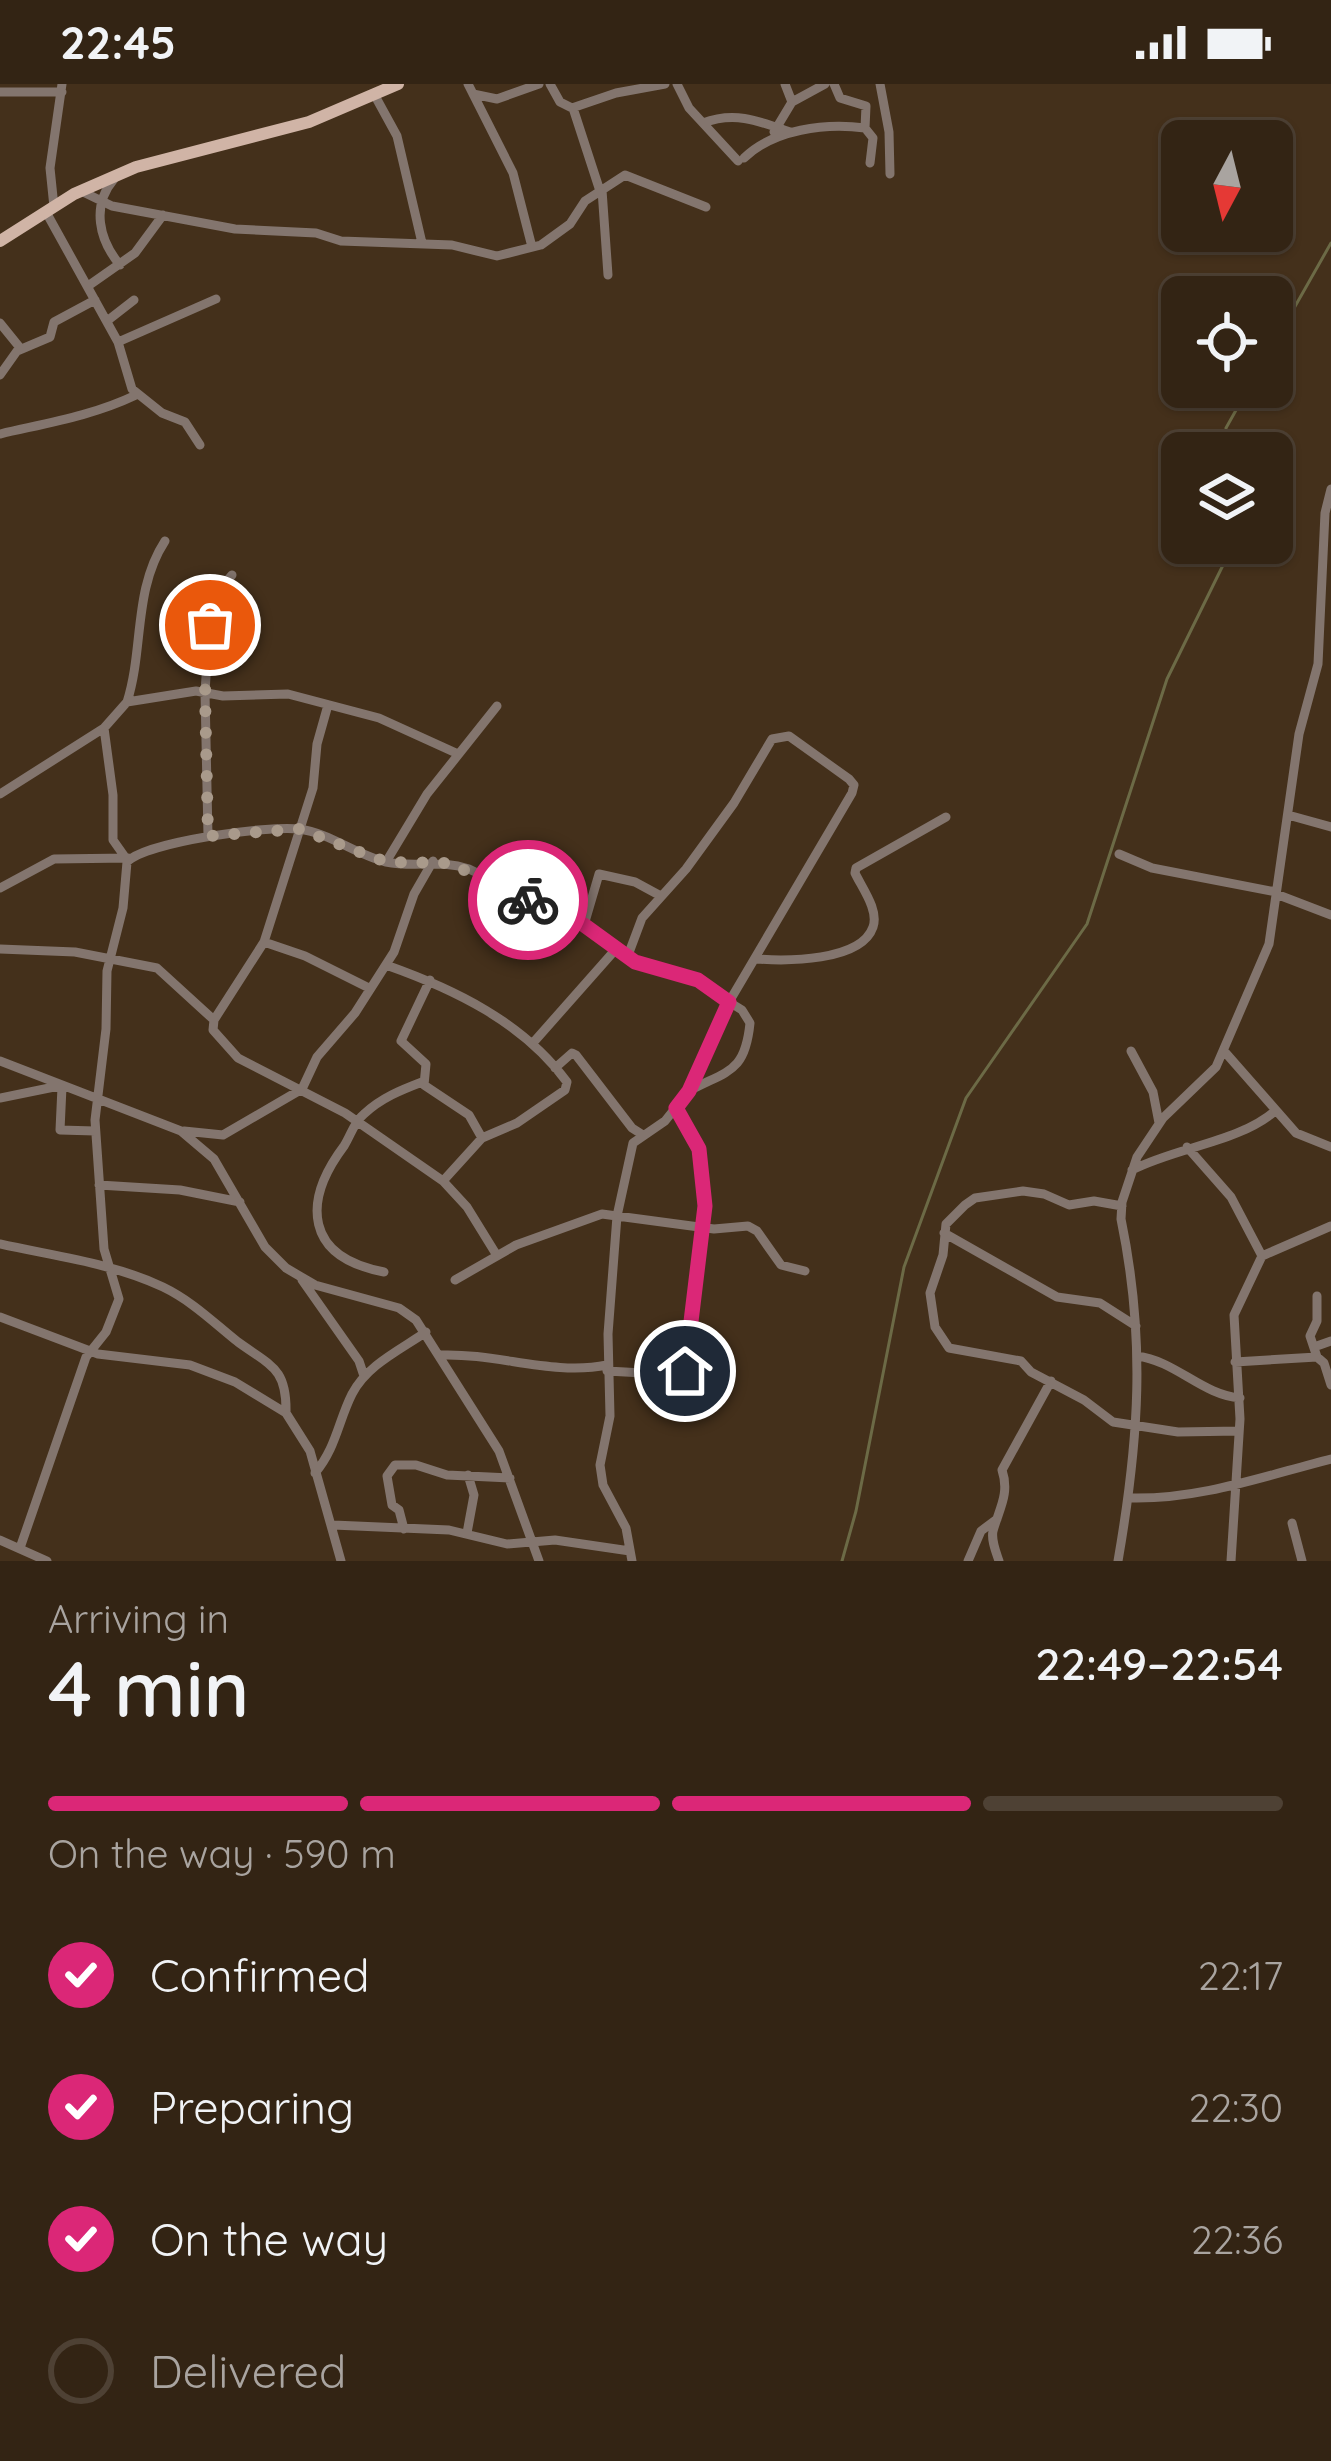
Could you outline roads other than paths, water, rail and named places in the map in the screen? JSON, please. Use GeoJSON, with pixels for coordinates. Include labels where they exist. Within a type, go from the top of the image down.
{"type":"FeatureCollection","features":[{"type":"Feature","properties":{"kind":"main road"},"geometry":{"type":"LineString","coordinates":[[0,241],[81,191],[117,175],[194,149],[308,122],[398,84]]}},
{"type":"Feature","properties":{"kind":"street"},"geometry":{"type":"LineString","coordinates":[[470,89],[497,99],[539,84]]}},
{"type":"Feature","properties":{"kind":"street"},"geometry":{"type":"LineString","coordinates":[[550,84],[560,102],[573,108],[664,84]]}},
{"type":"Feature","properties":{"kind":"street"},"geometry":{"type":"LineString","coordinates":[[676,84],[703,123],[741,160],[790,132],[865,128]]}},
{"type":"Feature","properties":{"kind":"street"},"geometry":{"type":"LineString","coordinates":[[785,84],[792,103]]}},
{"type":"Feature","properties":{"kind":"street"},"geometry":{"type":"LineString","coordinates":[[769,142],[792,103],[825,84]]}},
{"type":"Feature","properties":{"kind":"street"},"geometry":{"type":"LineString","coordinates":[[834,84],[839,98],[866,106],[865,128],[875,145],[870,164]]}},
{"type":"Feature","properties":{"kind":"street"},"geometry":{"type":"LineString","coordinates":[[880,84],[889,132],[890,174]]}},
{"type":"Feature","properties":{"kind":"street"},"geometry":{"type":"LineString","coordinates":[[0,92],[62,88],[50,168],[50,209],[118,342],[129,384],[136,395],[162,413],[185,422],[200,445]]}},
{"type":"Feature","properties":{"kind":"street"},"geometry":{"type":"LineString","coordinates":[[470,89],[512,173],[532,247]]}},
{"type":"Feature","properties":{"kind":"street"},"geometry":{"type":"LineString","coordinates":[[374,94],[397,136],[422,243]]}},
{"type":"Feature","properties":{"kind":"street"},"geometry":{"type":"LineString","coordinates":[[573,108],[601,190],[608,275]]}},
{"type":"Feature","properties":{"kind":"street"},"geometry":{"type":"LineString","coordinates":[[703,123],[742,117],[790,132]]}},
{"type":"Feature","properties":{"kind":"street"},"geometry":{"type":"LineString","coordinates":[[117,175],[101,203],[102,233],[120,265]]}},
{"type":"Feature","properties":{"kind":"street"},"geometry":{"type":"LineString","coordinates":[[81,191],[101,203],[235,229],[316,233],[341,241],[422,243],[496,256],[532,247],[570,224],[580,206],[625,175],[706,207]]}},
{"type":"Feature","properties":{"kind":"street"},"geometry":{"type":"LineString","coordinates":[[88,286],[149,238],[163,215]]}},
{"type":"Feature","properties":{"kind":"street"},"geometry":{"type":"LineString","coordinates":[[118,342],[216,299]]}},
{"type":"Feature","properties":{"kind":"street"},"geometry":{"type":"LineString","coordinates":[[0,375],[11,355],[50,337],[54,322],[95,300]]}},
{"type":"Feature","properties":{"kind":"street"},"geometry":{"type":"LineString","coordinates":[[107,321],[134,300]]}},
{"type":"Feature","properties":{"kind":"street"},"geometry":{"type":"LineString","coordinates":[[0,322],[21,349]]}},
{"type":"Feature","properties":{"kind":"street"},"geometry":{"type":"LineString","coordinates":[[0,434],[62,418],[82,418],[136,395]]}},
{"type":"Feature","properties":{"kind":"street"},"geometry":{"type":"LineString","coordinates":[[1118,1561],[1138,1427],[1136,1326],[1122,1205],[1132,1170],[1159,1124],[1205,1081],[1225,1051],[1263,964],[1299,734],[1318,664],[1324,513],[1331,489]]}},
{"type":"Feature","properties":{"kind":"street"},"geometry":{"type":"LineString","coordinates":[[0,794],[104,728],[127,702],[135,678],[148,571],[165,541]]}},
{"type":"Feature","properties":{"kind":"street"},"geometry":{"type":"LineString","coordinates":[[208,836],[205,692],[211,608],[232,575]]}},
{"type":"Feature","properties":{"kind":"street"},"geometry":{"type":"LineString","coordinates":[[127,702],[205,692],[286,694],[379,718],[456,754]]}},
{"type":"Feature","properties":{"kind":"street"},"geometry":{"type":"LineString","coordinates":[[214,1020],[264,942],[313,788],[317,745],[328,705]]}},
{"type":"Feature","properties":{"kind":"street"},"geometry":{"type":"LineString","coordinates":[[386,862],[411,816],[496,706]]}},
{"type":"Feature","properties":{"kind":"street"},"geometry":{"type":"LineString","coordinates":[[20,1548],[90,1351],[118,1306],[118,1290],[104,1249],[95,1131],[110,957],[123,908],[127,858],[113,839],[104,728]]}},
{"type":"Feature","properties":{"kind":"street"},"geometry":{"type":"LineString","coordinates":[[333,1525],[467,1533],[506,1544],[567,1541],[631,1556],[626,1528],[600,1475],[610,1415],[607,1368],[616,1216],[627,1158],[633,1143],[658,1128],[689,1091],[729,1002],[854,788],[841,770],[789,736],[772,739],[734,803],[637,928],[628,958]]}},
{"type":"Feature","properties":{"kind":"street"},"geometry":{"type":"LineString","coordinates":[[1288,815],[1331,827]]}},
{"type":"Feature","properties":{"kind":"street"},"geometry":{"type":"LineString","coordinates":[[757,959],[808,959],[860,942],[870,933],[874,920],[856,868],[946,817]]}},
{"type":"Feature","properties":{"kind":"street"},"geometry":{"type":"LineString","coordinates":[[0,888],[53,859],[127,858],[208,836],[299,829],[386,862],[433,861],[469,869],[584,925],[628,958],[698,980],[742,1010],[751,1023],[742,1061],[731,1072],[689,1091]]}},
{"type":"Feature","properties":{"kind":"street"},"geometry":{"type":"LineString","coordinates":[[1119,854],[1152,868],[1276,893],[1331,915]]}},
{"type":"Feature","properties":{"kind":"street"},"geometry":{"type":"LineString","coordinates":[[0,1060],[182,1131],[223,1135],[302,1089],[317,1057],[355,1013],[398,944],[433,861]]}},
{"type":"Feature","properties":{"kind":"street"},"geometry":{"type":"LineString","coordinates":[[584,925],[599,874],[634,882],[659,896]]}},
{"type":"Feature","properties":{"kind":"street"},"geometry":{"type":"LineString","coordinates":[[264,942],[305,956],[369,988]]}},
{"type":"Feature","properties":{"kind":"street"},"geometry":{"type":"LineString","coordinates":[[0,949],[110,957],[164,972],[214,1020],[216,1036],[238,1058],[357,1121],[443,1181],[496,1254]]}},
{"type":"Feature","properties":{"kind":"street"},"geometry":{"type":"LineString","coordinates":[[532,1044],[616,949]]}},
{"type":"Feature","properties":{"kind":"street"},"geometry":{"type":"LineString","coordinates":[[386,964],[461,994],[532,1044],[567,1082],[565,1090],[517,1123],[482,1138],[443,1181]]}},
{"type":"Feature","properties":{"kind":"street"},"geometry":{"type":"LineString","coordinates":[[422,1082],[427,1066],[402,1044],[400,1036],[430,980]]}},
{"type":"Feature","properties":{"kind":"street"},"geometry":{"type":"LineString","coordinates":[[1131,1051],[1154,1092],[1159,1124]]}},
{"type":"Feature","properties":{"kind":"street"},"geometry":{"type":"LineString","coordinates":[[1225,1051],[1296,1132],[1331,1148]]}},
{"type":"Feature","properties":{"kind":"street"},"geometry":{"type":"LineString","coordinates":[[556,1068],[575,1054],[632,1128],[644,1135]]}},
{"type":"Feature","properties":{"kind":"street"},"geometry":{"type":"LineString","coordinates":[[383,1272],[348,1261],[316,1226],[322,1178],[357,1121],[387,1096],[422,1082]]}},
{"type":"Feature","properties":{"kind":"street"},"geometry":{"type":"LineString","coordinates":[[422,1082],[470,1115],[482,1138]]}},
{"type":"Feature","properties":{"kind":"street"},"geometry":{"type":"LineString","coordinates":[[0,1098],[61,1086]]}},
{"type":"Feature","properties":{"kind":"street"},"geometry":{"type":"LineString","coordinates":[[61,1086],[60,1130],[95,1131]]}},
{"type":"Feature","properties":{"kind":"street"},"geometry":{"type":"LineString","coordinates":[[441,1355],[470,1354],[580,1370],[684,1373],[705,1228],[700,1154],[676,1108]]}},
{"type":"Feature","properties":{"kind":"street"},"geometry":{"type":"LineString","coordinates":[[1132,1170],[1246,1130],[1275,1111]]}},
{"type":"Feature","properties":{"kind":"street"},"geometry":{"type":"LineString","coordinates":[[182,1131],[214,1160],[265,1247],[302,1279],[321,1313],[359,1361],[364,1376]]}},
{"type":"Feature","properties":{"kind":"street"},"geometry":{"type":"LineString","coordinates":[[1187,1147],[1231,1197],[1262,1256]]}},
{"type":"Feature","properties":{"kind":"street"},"geometry":{"type":"LineString","coordinates":[[99,1185],[179,1190],[240,1202]]}},
{"type":"Feature","properties":{"kind":"street"},"geometry":{"type":"LineString","coordinates":[[1122,1205],[1094,1201],[1069,1205],[1023,1191],[975,1198],[948,1221],[930,1293],[931,1312],[943,1343],[1021,1361],[1030,1372],[1113,1422],[1178,1432],[1240,1431]]}},
{"type":"Feature","properties":{"kind":"street"},"geometry":{"type":"LineString","coordinates":[[455,1280],[496,1254],[602,1214],[705,1228],[754,1228],[781,1265],[805,1271]]}},
{"type":"Feature","properties":{"kind":"street"},"geometry":{"type":"LineString","coordinates":[[1231,1561],[1240,1431],[1234,1315],[1262,1256],[1331,1226]]}},
{"type":"Feature","properties":{"kind":"street"},"geometry":{"type":"LineString","coordinates":[[944,1233],[1057,1297],[1100,1304],[1136,1326]]}},
{"type":"Feature","properties":{"kind":"street"},"geometry":{"type":"LineString","coordinates":[[0,1244],[156,1284],[194,1305],[275,1368],[285,1385],[286,1413]]}},
{"type":"Feature","properties":{"kind":"street"},"geometry":{"type":"LineString","coordinates":[[302,1279],[399,1308],[426,1332],[499,1450],[539,1561]]}},
{"type":"Feature","properties":{"kind":"street"},"geometry":{"type":"LineString","coordinates":[[1317,1296],[1317,1321],[1310,1336],[1331,1385]]}},
{"type":"Feature","properties":{"kind":"street"},"geometry":{"type":"LineString","coordinates":[[0,1317],[90,1351],[186,1364],[235,1382],[286,1413],[308,1446],[341,1561]]}},
{"type":"Feature","properties":{"kind":"street"},"geometry":{"type":"LineString","coordinates":[[315,1473],[335,1445],[351,1396],[364,1376],[426,1332]]}},
{"type":"Feature","properties":{"kind":"street"},"geometry":{"type":"LineString","coordinates":[[1235,1362],[1315,1352],[1331,1341]]}},
{"type":"Feature","properties":{"kind":"street"},"geometry":{"type":"LineString","coordinates":[[1136,1356],[1163,1361],[1213,1392],[1240,1398]]}},
{"type":"Feature","properties":{"kind":"street"},"geometry":{"type":"LineString","coordinates":[[999,1561],[993,1532],[1002,1516],[1006,1484],[1002,1470],[1051,1381]]}},
{"type":"Feature","properties":{"kind":"street"},"geometry":{"type":"LineString","coordinates":[[1129,1498],[1234,1487],[1331,1459]]}},
{"type":"Feature","properties":{"kind":"street"},"geometry":{"type":"LineString","coordinates":[[404,1529],[399,1510],[392,1504],[387,1476],[391,1468],[416,1465],[447,1474],[510,1478]]}},
{"type":"Feature","properties":{"kind":"street"},"geometry":{"type":"LineString","coordinates":[[467,1474],[473,1501],[467,1533]]}},
{"type":"Feature","properties":{"kind":"street"},"geometry":{"type":"LineString","coordinates":[[968,1561],[982,1531],[1002,1516]]}},
{"type":"Feature","properties":{"kind":"street"},"geometry":{"type":"LineString","coordinates":[[1292,1523],[1302,1561]]}},
{"type":"Feature","properties":{"kind":"street"},"geometry":{"type":"LineString","coordinates":[[0,1540],[47,1561]]}},
{"type":"Feature","properties":{"kind":"waterway"},"geometry":{"type":"LineString","coordinates":[[1293,310],[1331,243]]}},
{"type":"Feature","properties":{"kind":"waterway"},"geometry":{"type":"LineString","coordinates":[[1226,432],[1237,408]]}},
{"type":"Feature","properties":{"kind":"waterway"},"geometry":{"type":"LineString","coordinates":[[842,1561],[904,1267],[966,1098],[1087,924],[1167,679],[1224,564]]}}]}
